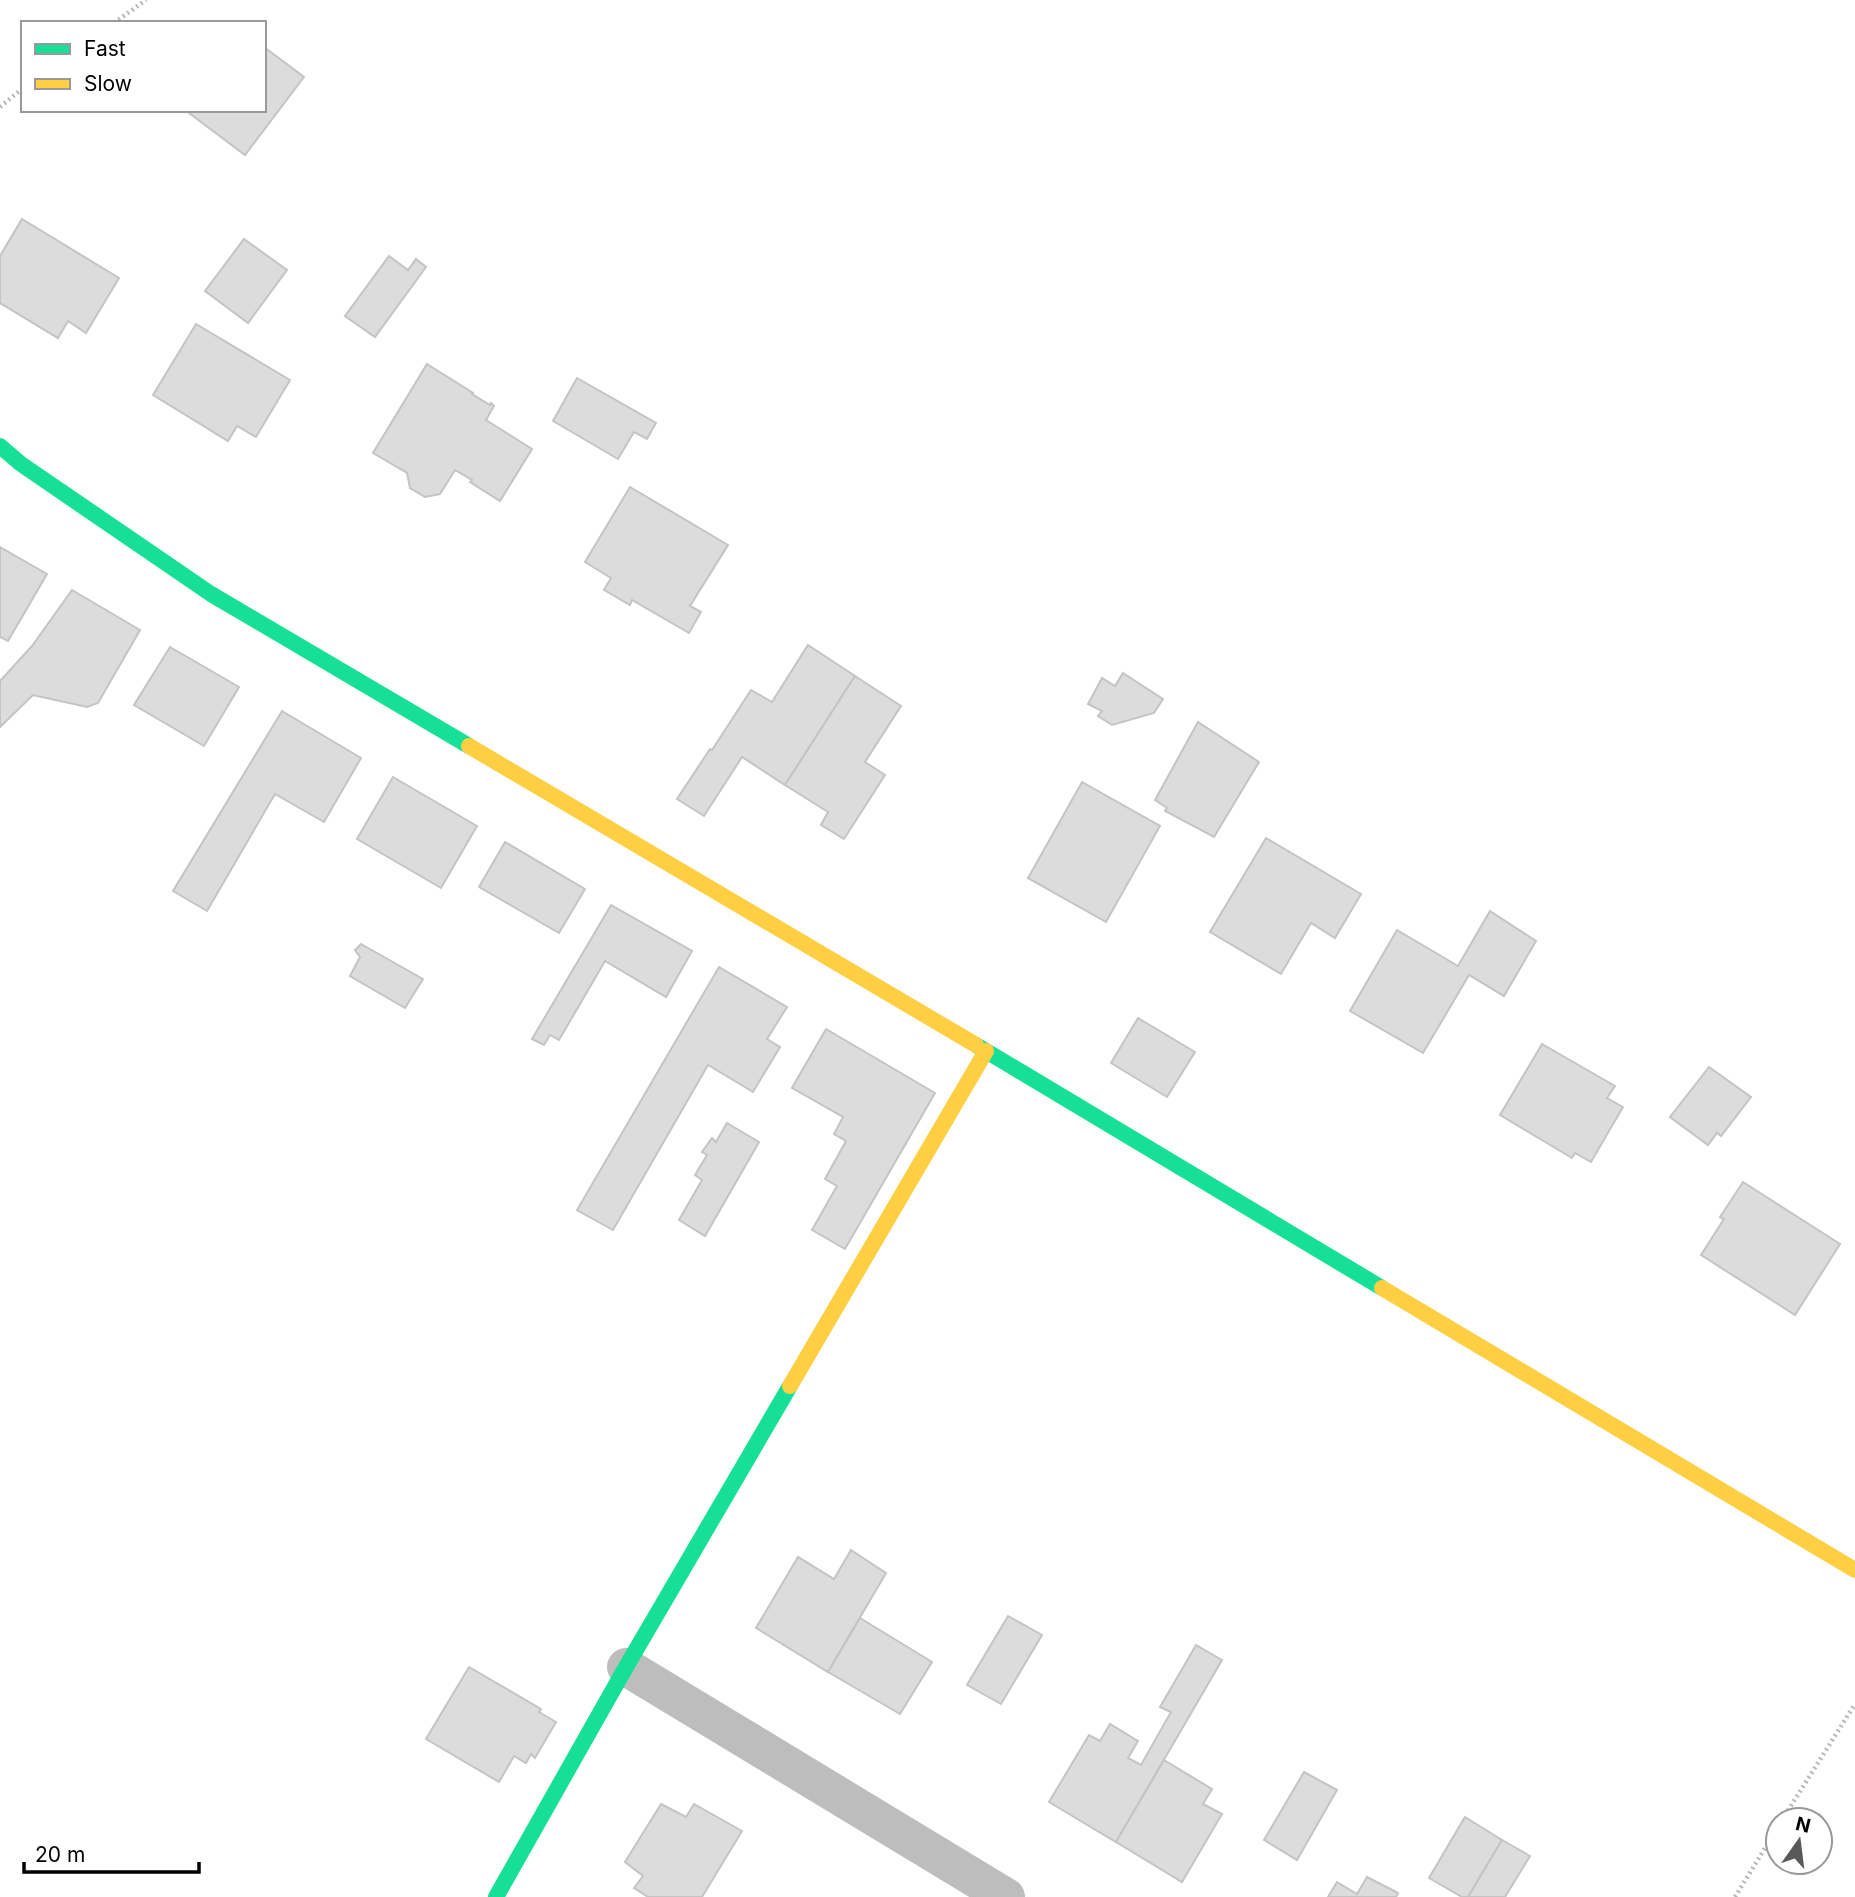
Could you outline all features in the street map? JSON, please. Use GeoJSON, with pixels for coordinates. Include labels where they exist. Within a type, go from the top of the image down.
{"type":"FeatureCollection","features":[{"type":"Feature","properties":{"kind":"street"},"geometry":{"type":"LineString","coordinates":[[0,446],[21,464],[211,594],[986,1051],[1855,1570]]}},
{"type":"Feature","properties":{"kind":"street"},"geometry":{"type":"LineString","coordinates":[[496,1897],[626,1667],[986,1051]]}},
{"type":"Feature","properties":{"kind":"street"},"geometry":{"type":"LineString","coordinates":[[626,1667],[1006,1897]]}},
{"type":"Feature","properties":{"kind":"path"},"geometry":{"type":"LineString","coordinates":[[117,21],[146,0]]}},
{"type":"Feature","properties":{"kind":"path"},"geometry":{"type":"LineString","coordinates":[[0,107],[21,90]]}},
{"type":"Feature","properties":{"kind":"path"},"geometry":{"type":"LineString","coordinates":[[1791,1806],[1855,1704]]}},
{"type":"Feature","properties":{"kind":"path"},"geometry":{"type":"LineString","coordinates":[[1735,1897],[1764,1850]]}},
{"type":"Feature","properties":{"kind":"building"},"geometry":{"type":"Polygon","coordinates":[[[266,48],[304,77],[245,155],[188,112],[266,112],[266,48]]]}},
{"type":"Feature","properties":{"kind":"building"},"geometry":{"type":"Polygon","coordinates":[[[22,219],[119,278],[86,333],[68,321],[58,338],[0,303],[0,256],[22,219]]]}},
{"type":"Feature","properties":{"kind":"building"},"geometry":{"type":"Polygon","coordinates":[[[244,239],[287,270],[248,323],[205,291],[244,239]]]}},
{"type":"Feature","properties":{"kind":"building"},"geometry":{"type":"Polygon","coordinates":[[[389,256],[408,270],[416,259],[426,267],[375,337],[345,316],[389,256]]]}},
{"type":"Feature","properties":{"kind":"building"},"geometry":{"type":"Polygon","coordinates":[[[196,324],[290,380],[256,437],[237,426],[228,441],[153,395],[196,324]]]}},
{"type":"Feature","properties":{"kind":"building"},"geometry":{"type":"Polygon","coordinates":[[[427,364],[490,405],[491,403],[494,406],[486,420],[532,449],[500,501],[455,470],[440,494],[425,497],[410,488],[407,473],[373,453],[427,364]]]}},
{"type":"Feature","properties":{"kind":"building"},"geometry":{"type":"Polygon","coordinates":[[[577,378],[656,423],[647,439],[634,432],[618,459],[553,421],[577,378]]]}},
{"type":"Feature","properties":{"kind":"building"},"geometry":{"type":"Polygon","coordinates":[[[630,487],[728,545],[690,606],[701,612],[689,633],[632,600],[630,605],[604,590],[611,578],[585,562],[630,487]]]}},
{"type":"Feature","properties":{"kind":"building"},"geometry":{"type":"Polygon","coordinates":[[[0,547],[47,574],[8,641],[0,637],[0,547]]]}},
{"type":"Feature","properties":{"kind":"building"},"geometry":{"type":"Polygon","coordinates":[[[72,590],[140,630],[98,703],[87,707],[33,695],[0,727],[0,681],[32,646],[72,590]]]}},
{"type":"Feature","properties":{"kind":"building"},"geometry":{"type":"Polygon","coordinates":[[[808,645],[855,676],[785,785],[742,757],[704,816],[677,799],[751,690],[772,702],[808,645]]]}},
{"type":"Feature","properties":{"kind":"building"},"geometry":{"type":"Polygon","coordinates":[[[170,647],[239,687],[204,746],[134,705],[170,647]]]}},
{"type":"Feature","properties":{"kind":"building"},"geometry":{"type":"Polygon","coordinates":[[[1123,673],[1163,699],[1154,713],[1112,725],[1098,716],[1102,711],[1088,704],[1102,678],[1115,686],[1123,673]]]}},
{"type":"Feature","properties":{"kind":"building"},"geometry":{"type":"Polygon","coordinates":[[[855,676],[901,706],[865,762],[885,775],[844,839],[821,825],[828,812],[785,785],[855,676]]]}},
{"type":"Feature","properties":{"kind":"building"},"geometry":{"type":"Polygon","coordinates":[[[282,711],[361,758],[324,822],[275,794],[207,911],[173,891],[282,711]]]}},
{"type":"Feature","properties":{"kind":"building"},"geometry":{"type":"Polygon","coordinates":[[[1198,722],[1259,762],[1214,837],[1165,811],[1167,808],[1155,800],[1198,722]]]}},
{"type":"Feature","properties":{"kind":"building"},"geometry":{"type":"Polygon","coordinates":[[[393,777],[477,826],[441,888],[357,839],[393,777]]]}},
{"type":"Feature","properties":{"kind":"building"},"geometry":{"type":"Polygon","coordinates":[[[1082,782],[1160,826],[1106,922],[1028,878],[1082,782]]]}},
{"type":"Feature","properties":{"kind":"building"},"geometry":{"type":"Polygon","coordinates":[[[1266,838],[1361,894],[1335,938],[1311,923],[1281,974],[1210,932],[1266,838]]]}},
{"type":"Feature","properties":{"kind":"building"},"geometry":{"type":"Polygon","coordinates":[[[505,842],[585,889],[559,933],[479,887],[505,842]]]}},
{"type":"Feature","properties":{"kind":"building"},"geometry":{"type":"Polygon","coordinates":[[[611,905],[692,951],[666,997],[605,961],[559,1040],[550,1035],[544,1045],[532,1039],[611,905]]]}},
{"type":"Feature","properties":{"kind":"building"},"geometry":{"type":"Polygon","coordinates":[[[1490,911],[1536,941],[1504,996],[1469,975],[1423,1053],[1350,1011],[1397,930],[1458,966],[1490,911]]]}},
{"type":"Feature","properties":{"kind":"building"},"geometry":{"type":"Polygon","coordinates":[[[361,944],[423,979],[405,1008],[350,976],[360,957],[355,950],[361,944]]]}},
{"type":"Feature","properties":{"kind":"building"},"geometry":{"type":"Polygon","coordinates":[[[719,967],[787,1007],[767,1039],[780,1047],[753,1092],[708,1065],[613,1230],[577,1210],[719,967]]]}},
{"type":"Feature","properties":{"kind":"building"},"geometry":{"type":"Polygon","coordinates":[[[1138,1018],[1195,1052],[1167,1097],[1111,1063],[1138,1018]]]}},
{"type":"Feature","properties":{"kind":"building"},"geometry":{"type":"Polygon","coordinates":[[[826,1029],[935,1093],[845,1249],[812,1230],[837,1186],[825,1179],[846,1141],[834,1134],[843,1117],[792,1088],[826,1029]]]}},
{"type":"Feature","properties":{"kind":"building"},"geometry":{"type":"Polygon","coordinates":[[[1542,1044],[1615,1086],[1607,1098],[1623,1107],[1591,1162],[1575,1153],[1572,1158],[1500,1115],[1542,1044]]]}},
{"type":"Feature","properties":{"kind":"building"},"geometry":{"type":"Polygon","coordinates":[[[1709,1067],[1751,1097],[1721,1136],[1717,1133],[1708,1145],[1670,1117],[1709,1067]]]}},
{"type":"Feature","properties":{"kind":"building"},"geometry":{"type":"Polygon","coordinates":[[[727,1123],[759,1142],[705,1236],[679,1220],[702,1180],[695,1175],[707,1155],[702,1152],[712,1138],[716,1142],[727,1123]]]}},
{"type":"Feature","properties":{"kind":"building"},"geometry":{"type":"Polygon","coordinates":[[[1743,1182],[1840,1244],[1795,1315],[1701,1255],[1724,1219],[1720,1217],[1743,1182]]]}},
{"type":"Feature","properties":{"kind":"building"},"geometry":{"type":"Polygon","coordinates":[[[851,1550],[886,1573],[828,1672],[756,1628],[798,1557],[834,1579],[851,1550]]]}},
{"type":"Feature","properties":{"kind":"building"},"geometry":{"type":"Polygon","coordinates":[[[1008,1616],[1042,1635],[1001,1704],[967,1685],[1008,1616]]]}},
{"type":"Feature","properties":{"kind":"building"},"geometry":{"type":"Polygon","coordinates":[[[860,1618],[932,1662],[900,1714],[828,1672],[860,1618]]]}},
{"type":"Feature","properties":{"kind":"building"},"geometry":{"type":"Polygon","coordinates":[[[1196,1645],[1222,1660],[1116,1842],[1049,1802],[1089,1735],[1100,1741],[1110,1724],[1138,1741],[1128,1758],[1141,1765],[1171,1712],[1160,1707],[1196,1645]]]}},
{"type":"Feature","properties":{"kind":"building"},"geometry":{"type":"Polygon","coordinates":[[[469,1667],[541,1709],[539,1712],[556,1722],[535,1758],[531,1754],[526,1763],[514,1756],[499,1782],[426,1739],[469,1667]]]}},
{"type":"Feature","properties":{"kind":"building"},"geometry":{"type":"Polygon","coordinates":[[[1164,1760],[1212,1789],[1203,1804],[1222,1814],[1182,1882],[1116,1842],[1164,1760]]]}},
{"type":"Feature","properties":{"kind":"building"},"geometry":{"type":"Polygon","coordinates":[[[1304,1772],[1337,1790],[1297,1860],[1264,1840],[1304,1772]]]}},
{"type":"Feature","properties":{"kind":"building"},"geometry":{"type":"Polygon","coordinates":[[[661,1804],[686,1817],[694,1804],[742,1831],[702,1897],[648,1897],[634,1888],[643,1876],[625,1862],[661,1804]]]}},
{"type":"Feature","properties":{"kind":"building"},"geometry":{"type":"Polygon","coordinates":[[[1465,1817],[1502,1840],[1468,1897],[1462,1897],[1429,1878],[1465,1817]]]}},
{"type":"Feature","properties":{"kind":"building"},"geometry":{"type":"Polygon","coordinates":[[[1502,1840],[1530,1856],[1505,1897],[1468,1897],[1502,1840]]]}},
{"type":"Feature","properties":{"kind":"building"},"geometry":{"type":"Polygon","coordinates":[[[1367,1877],[1398,1893],[1396,1897],[1328,1897],[1337,1882],[1357,1894],[1367,1877]]]}},
{"type":"Feature","properties":{"kind":"traffic: fast"},"geometry":{"type":"LineString","coordinates":[[0,446],[21,464],[211,594],[469,746]]}},
{"type":"Feature","properties":{"kind":"traffic: fast"},"geometry":{"type":"LineString","coordinates":[[976,1045],[1382,1288]]}},
{"type":"Feature","properties":{"kind":"traffic: fast"},"geometry":{"type":"LineString","coordinates":[[496,1897],[790,1386]]}},
{"type":"Feature","properties":{"kind":"traffic: slow"},"geometry":{"type":"LineString","coordinates":[[469,746],[976,1045]]}},
{"type":"Feature","properties":{"kind":"traffic: slow"},"geometry":{"type":"LineString","coordinates":[[790,1386],[986,1051]]}},
{"type":"Feature","properties":{"kind":"traffic: slow"},"geometry":{"type":"LineString","coordinates":[[1382,1288],[1855,1570]]}}]}
